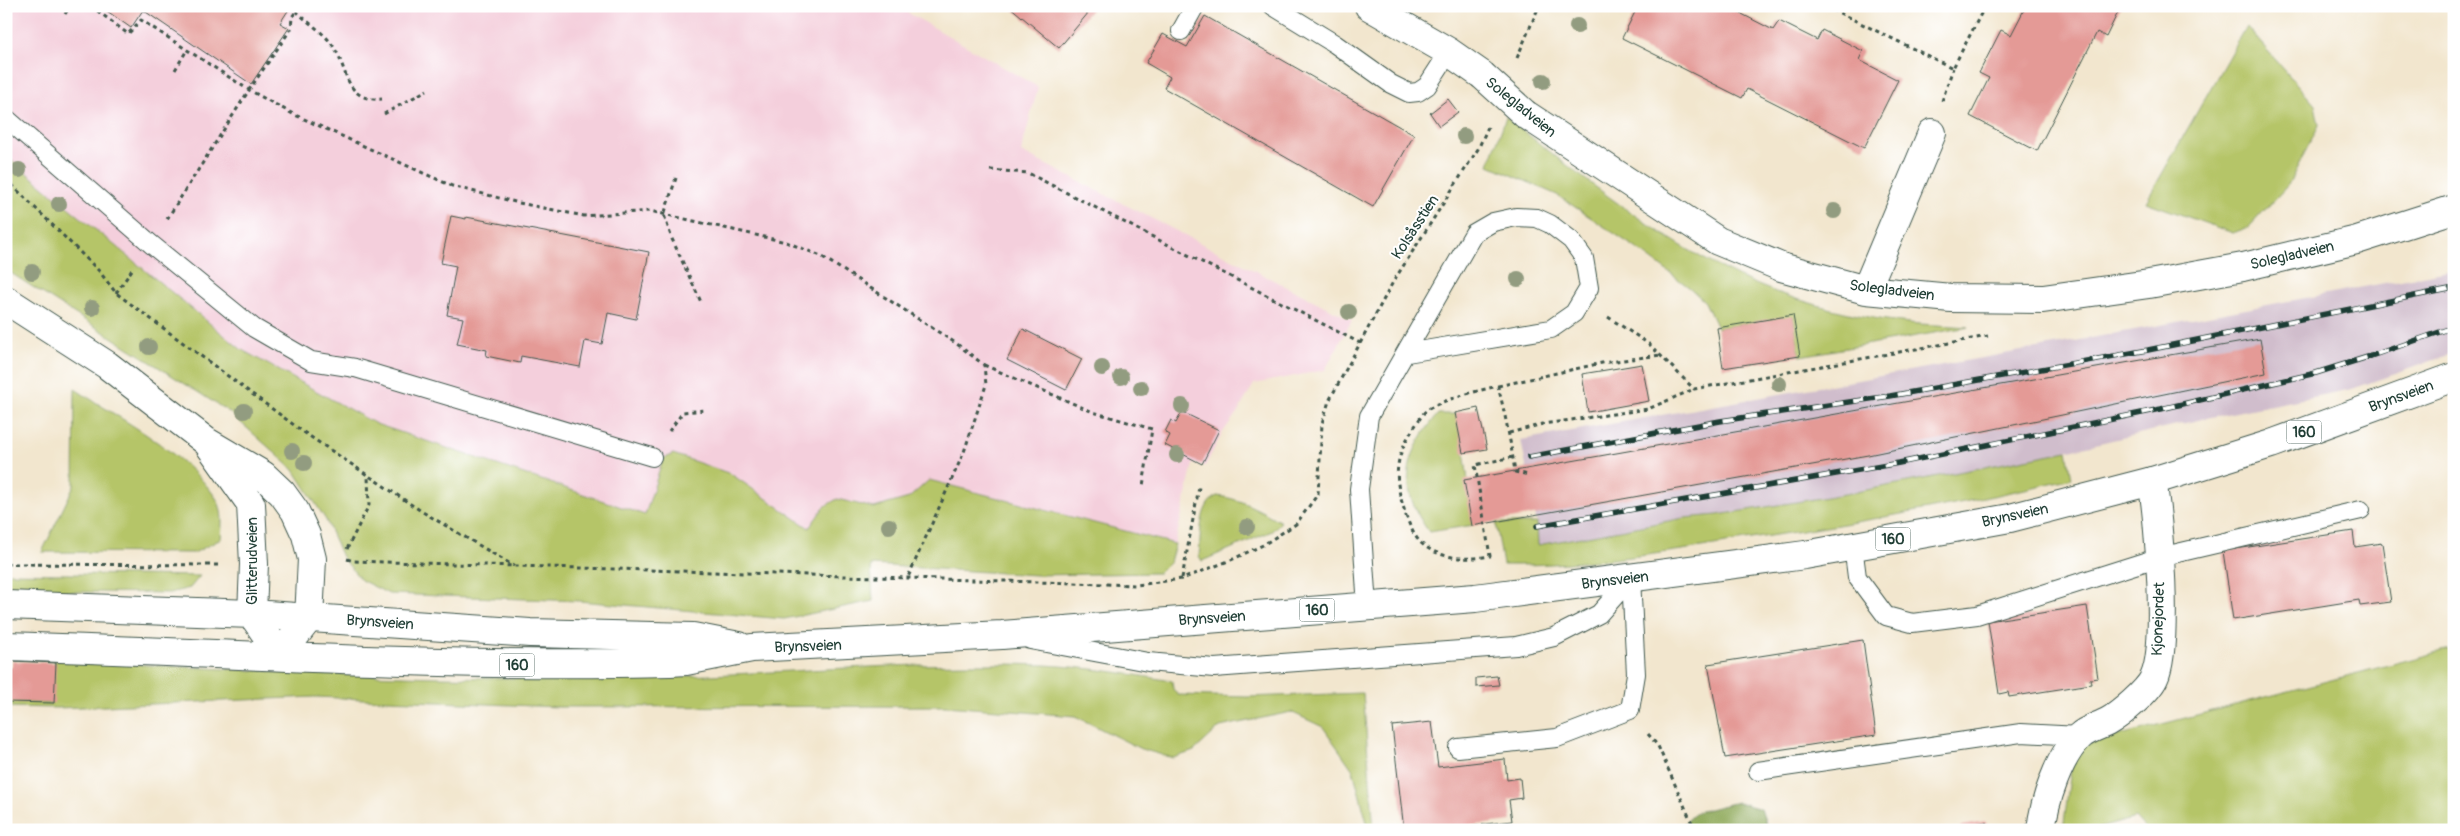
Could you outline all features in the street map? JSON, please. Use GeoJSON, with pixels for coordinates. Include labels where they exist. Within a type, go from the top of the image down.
{"type":"FeatureCollection","features":[{"type":"Feature","properties":{"kind":"main road","name":"Solegladveien"},"geometry":{"type":"LineString","coordinates":[[1369,6],[1449,52],[1482,75],[1525,114],[1718,241],[1781,268],[1866,290],[1951,298],[2043,299],[2148,284],[2243,267],[2357,240],[2454,209]]}},
{"type":"Feature","properties":{"kind":"main road"},"geometry":{"type":"LineString","coordinates":[[1866,290],[1932,133]]}},
{"type":"Feature","properties":{"kind":"main road","name":"Glitterudveien"},"geometry":{"type":"LineString","coordinates":[[6,300],[107,365],[207,442],[263,475],[282,493],[295,511],[306,535],[312,560],[309,618]]}},
{"type":"Feature","properties":{"kind":"main road","name":"Brynsveien"},"geometry":{"type":"LineString","coordinates":[[6,646],[280,655],[402,663],[594,664],[686,662],[752,648],[1002,636],[1475,598],[1853,546],[2010,518],[2152,481],[2271,444],[2454,377]]}},
{"type":"Feature","properties":{"kind":"main road","name":"Glitterudveien"},"geometry":{"type":"LineString","coordinates":[[207,442],[251,504],[254,564],[252,614],[280,655]]}},
{"type":"Feature","properties":{"kind":"main road","name":"Kjonejordet"},"geometry":{"type":"LineString","coordinates":[[2041,830],[2054,775],[2080,736],[2126,709],[2154,678],[2160,648],[2160,557],[2157,512],[2152,481]]}},
{"type":"Feature","properties":{"kind":"main road","name":"Brynsveien"},"geometry":{"type":"LineString","coordinates":[[6,605],[252,614],[530,633],[693,637],[752,648]]}},
{"type":"Feature","properties":{"kind":"main road"},"geometry":{"type":"LineString","coordinates":[[280,655],[309,618]]}},
{"type":"Feature","properties":{"kind":"lane"},"geometry":{"type":"LineString","coordinates":[[1181,30],[1195,6]]}},
{"type":"Feature","properties":{"kind":"lane"},"geometry":{"type":"LineString","coordinates":[[1273,6],[1335,44],[1391,84],[1409,92],[1418,92],[1427,86],[1449,52]]}},
{"type":"Feature","properties":{"kind":"lane"},"geometry":{"type":"LineString","coordinates":[[6,118],[151,244],[254,328],[311,361],[355,368],[652,457]]}},
{"type":"Feature","properties":{"kind":"lane"},"geometry":{"type":"LineString","coordinates":[[1367,606],[1359,489],[1369,416],[1379,395],[1407,353],[1474,234],[1493,222],[1516,217],[1536,218],[1550,224],[1571,240],[1584,258],[1589,288],[1574,313],[1551,329],[1407,353]]}},
{"type":"Feature","properties":{"kind":"lane"},"geometry":{"type":"LineString","coordinates":[[1853,546],[1857,577],[1886,616],[1912,623],[1977,615],[2160,557],[2361,510]]}},
{"type":"Feature","properties":{"kind":"lane"},"geometry":{"type":"LineString","coordinates":[[1002,636],[1148,662],[1214,668],[1516,646],[1554,637],[1599,614],[1631,578]]}},
{"type":"Feature","properties":{"kind":"lane"},"geometry":{"type":"LineString","coordinates":[[1458,748],[1557,738],[1630,710],[1636,674],[1631,578]]}},
{"type":"Feature","properties":{"kind":"lane"},"geometry":{"type":"LineString","coordinates":[[1758,771],[2021,732],[2080,736]]}},
{"type":"Feature","properties":{"kind":"path"},"geometry":{"type":"LineString","coordinates":[[65,14],[70,6]]}},
{"type":"Feature","properties":{"kind":"path"},"geometry":{"type":"LineString","coordinates":[[91,6],[128,34],[140,20],[249,90],[293,114],[452,186],[519,203],[584,216],[650,211],[786,242],[821,256],[957,344],[984,365],[1093,412],[1152,429],[1143,486]]}},
{"type":"Feature","properties":{"kind":"path"},"geometry":{"type":"LineString","coordinates":[[116,293],[151,244],[249,90],[291,29],[292,17],[300,6]]}},
{"type":"Feature","properties":{"kind":"path"},"geometry":{"type":"LineString","coordinates":[[1532,6],[1538,11]]}},
{"type":"Feature","properties":{"kind":"path"},"geometry":{"type":"LineString","coordinates":[[1516,61],[1539,6]]}},
{"type":"Feature","properties":{"kind":"path"},"geometry":{"type":"LineString","coordinates":[[1825,6],[1953,68],[1985,6]]}},
{"type":"Feature","properties":{"kind":"path"},"geometry":{"type":"LineString","coordinates":[[296,11],[330,42],[338,54],[354,92],[362,97],[382,99]]}},
{"type":"Feature","properties":{"kind":"path"},"geometry":{"type":"LineString","coordinates":[[175,70],[187,50]]}},
{"type":"Feature","properties":{"kind":"path"},"geometry":{"type":"LineString","coordinates":[[384,114],[427,90]]}},
{"type":"Feature","properties":{"kind":"path","name":"Kolsåsstien"},"geometry":{"type":"LineString","coordinates":[[368,475],[369,505],[356,535],[342,557],[354,562],[1136,585],[1182,579],[1263,545],[1296,524],[1318,494],[1322,424],[1329,401],[1394,282],[1478,149],[1490,124]]}},
{"type":"Feature","properties":{"kind":"path"},"geometry":{"type":"LineString","coordinates":[[990,170],[1028,173],[1360,343]]}},
{"type":"Feature","properties":{"kind":"path"},"geometry":{"type":"LineString","coordinates":[[6,178],[99,271],[116,293],[302,431],[421,511],[516,567]]}},
{"type":"Feature","properties":{"kind":"path"},"geometry":{"type":"LineString","coordinates":[[676,178],[664,214],[672,239],[701,302]]}},
{"type":"Feature","properties":{"kind":"path"},"geometry":{"type":"LineString","coordinates":[[1513,457],[1475,465],[1490,556],[1469,560],[1443,555],[1421,543],[1407,521],[1396,486],[1399,459],[1404,443],[1426,410],[1465,394],[1498,386],[1602,363],[1660,355]]}},
{"type":"Feature","properties":{"kind":"path"},"geometry":{"type":"LineString","coordinates":[[908,577],[964,452],[986,385],[984,365]]}},
{"type":"Feature","properties":{"kind":"path"},"geometry":{"type":"LineString","coordinates":[[1498,386],[1509,433],[1515,472],[1528,474]]}},
{"type":"Feature","properties":{"kind":"path"},"geometry":{"type":"LineString","coordinates":[[1509,433],[1543,424],[1648,409],[1694,389]]}},
{"type":"Feature","properties":{"kind":"path"},"geometry":{"type":"LineString","coordinates":[[652,457],[683,412],[706,410]]}},
{"type":"Feature","properties":{"kind":"path"},"geometry":{"type":"LineString","coordinates":[[1182,579],[1199,486]]}},
{"type":"Feature","properties":{"kind":"path"},"geometry":{"type":"LineString","coordinates":[[6,564],[220,565]]}},
{"type":"Feature","properties":{"kind":"path"},"geometry":{"type":"LineString","coordinates":[[1630,710],[1658,746],[1695,830]]}},
{"type":"Feature","properties":{"kind":"shaded area"},"geometry":{"type":"Polygon","coordinates":[[[6,6],[896,6],[1038,87],[1021,152],[1352,320],[1325,370],[1254,384],[1239,410],[1223,432],[1205,466],[1193,464],[1175,544],[929,480],[909,498],[874,508],[837,499],[824,507],[809,529],[731,474],[663,459],[645,515],[376,424],[242,350],[6,156],[6,6]]]}},
{"type":"Feature","properties":{"kind":"shaded area"},"geometry":{"type":"Polygon","coordinates":[[[2454,270],[2454,353],[2352,389],[2211,417],[2031,459],[1851,493],[1718,515],[1685,518],[1538,545],[1537,523],[1521,440],[2038,348],[2454,270]]]}},
{"type":"Feature","properties":{"kind":"green space"},"geometry":{"type":"Polygon","coordinates":[[[2246,26],[2315,105],[2319,125],[2288,185],[2249,227],[2233,233],[2146,202],[2246,26]]]}},
{"type":"Feature","properties":{"kind":"green space"},"geometry":{"type":"Polygon","coordinates":[[[1506,117],[1573,170],[1644,222],[1681,246],[1719,267],[1758,285],[1809,303],[1857,315],[1912,323],[1969,327],[1800,356],[1793,316],[1717,328],[1705,302],[1690,288],[1636,248],[1557,195],[1489,165],[1506,117]]]}},
{"type":"Feature","properties":{"kind":"green space"},"geometry":{"type":"Polygon","coordinates":[[[6,156],[242,350],[376,424],[645,515],[663,459],[673,454],[731,474],[809,528],[824,507],[837,499],[874,508],[909,498],[929,480],[1175,544],[1170,562],[1159,573],[1036,575],[871,565],[873,601],[784,619],[579,601],[389,594],[361,580],[342,557],[326,520],[294,470],[229,412],[6,270],[6,156]]]}},
{"type":"Feature","properties":{"kind":"green space"},"geometry":{"type":"Polygon","coordinates":[[[75,389],[151,438],[188,466],[219,503],[222,518],[221,539],[194,553],[42,552],[74,486],[75,389]]]}},
{"type":"Feature","properties":{"kind":"green space"},"geometry":{"type":"Polygon","coordinates":[[[1438,414],[1456,414],[1464,451],[1474,525],[1429,532],[1412,501],[1409,472],[1418,444],[1438,414]]]}},
{"type":"Feature","properties":{"kind":"green space"},"geometry":{"type":"Polygon","coordinates":[[[2067,451],[2072,478],[1995,496],[1880,518],[1634,557],[1536,565],[1503,565],[1496,523],[1537,523],[1538,545],[1685,518],[1718,515],[1851,493],[2067,451]]]}},
{"type":"Feature","properties":{"kind":"green space"},"geometry":{"type":"Polygon","coordinates":[[[1217,496],[1242,502],[1281,522],[1272,531],[1202,561],[1199,556],[1203,514],[1211,500],[1217,496]]]}},
{"type":"Feature","properties":{"kind":"green space"},"geometry":{"type":"Polygon","coordinates":[[[6,573],[200,576],[190,588],[169,593],[6,591],[6,573]]]}},
{"type":"Feature","properties":{"kind":"green space"},"geometry":{"type":"Polygon","coordinates":[[[2454,648],[2454,830],[2146,830],[2135,818],[2093,830],[2063,830],[2074,747],[2454,648]]]}},
{"type":"Feature","properties":{"kind":"green space"},"geometry":{"type":"Polygon","coordinates":[[[56,660],[279,672],[502,678],[651,677],[946,664],[1044,665],[1124,673],[1172,681],[1173,689],[1178,695],[1247,697],[1363,693],[1374,830],[1369,830],[1353,770],[1323,727],[1291,712],[1220,727],[1194,751],[1173,758],[1141,749],[1075,716],[946,706],[559,707],[315,697],[58,708],[6,707],[6,701],[51,704],[53,665],[56,660]]]}},
{"type":"Feature","properties":{"kind":"green space"},"geometry":{"type":"Polygon","coordinates":[[[1737,802],[1761,809],[1768,830],[1679,830],[1697,812],[1737,802]]]}},
{"type":"Feature","properties":{"kind":"building"},"geometry":{"type":"Polygon","coordinates":[[[100,6],[291,6],[280,23],[289,28],[251,84],[143,10],[131,28],[100,6]]]}},
{"type":"Feature","properties":{"kind":"building"},"geometry":{"type":"Polygon","coordinates":[[[1009,6],[1094,6],[1059,48],[1009,6]]]}},
{"type":"Feature","properties":{"kind":"building"},"geometry":{"type":"Polygon","coordinates":[[[1638,6],[1739,6],[1736,11],[1773,30],[1779,21],[1817,40],[1822,30],[1863,51],[1859,60],[1898,80],[1864,148],[1747,89],[1742,98],[1622,38],[1638,6]]]}},
{"type":"Feature","properties":{"kind":"building"},"geometry":{"type":"Polygon","coordinates":[[[2026,6],[2121,6],[2106,37],[2097,32],[2037,151],[1970,116],[1989,78],[1979,73],[2001,30],[2011,35],[2026,6]]]}},
{"type":"Feature","properties":{"kind":"building"},"geometry":{"type":"Polygon","coordinates":[[[1205,16],[1414,135],[1373,207],[1164,88],[1170,77],[1146,63],[1163,34],[1187,47],[1205,16]]]}},
{"type":"Feature","properties":{"kind":"building"},"geometry":{"type":"Polygon","coordinates":[[[1448,99],[1458,112],[1439,126],[1430,113],[1448,99]]]}},
{"type":"Feature","properties":{"kind":"building"},"geometry":{"type":"Polygon","coordinates":[[[451,216],[466,219],[466,217],[649,252],[636,319],[608,313],[602,344],[585,341],[580,367],[521,356],[520,363],[486,356],[487,350],[457,344],[463,318],[447,315],[456,266],[441,263],[451,216]]]}},
{"type":"Feature","properties":{"kind":"building"},"geometry":{"type":"Polygon","coordinates":[[[1793,315],[1800,356],[1723,368],[1717,328],[1793,315]]]}},
{"type":"Feature","properties":{"kind":"building"},"geometry":{"type":"Polygon","coordinates":[[[1023,329],[1082,359],[1066,390],[1007,360],[1023,329]]]}},
{"type":"Feature","properties":{"kind":"building"},"geometry":{"type":"Polygon","coordinates":[[[2260,339],[2266,373],[1868,455],[1472,526],[1464,480],[2260,339]]]}},
{"type":"Feature","properties":{"kind":"building"},"geometry":{"type":"Polygon","coordinates":[[[1642,364],[1649,401],[1588,412],[1582,374],[1642,364]]]}},
{"type":"Feature","properties":{"kind":"building"},"geometry":{"type":"Polygon","coordinates":[[[1478,408],[1487,449],[1463,453],[1455,413],[1478,408]]]}},
{"type":"Feature","properties":{"kind":"building"},"geometry":{"type":"Polygon","coordinates":[[[1182,412],[1219,430],[1202,464],[1165,445],[1170,435],[1165,432],[1171,420],[1176,423],[1182,412]]]}},
{"type":"Feature","properties":{"kind":"building"},"geometry":{"type":"Polygon","coordinates":[[[2353,531],[2355,547],[2382,543],[2391,602],[2360,606],[2359,600],[2233,620],[2223,551],[2353,531]]]}},
{"type":"Feature","properties":{"kind":"building"},"geometry":{"type":"Polygon","coordinates":[[[2087,606],[2098,678],[2090,679],[2091,684],[2009,697],[2008,692],[1999,694],[1988,621],[2087,606]]]}},
{"type":"Feature","properties":{"kind":"building"},"geometry":{"type":"Polygon","coordinates":[[[1863,640],[1876,735],[1725,758],[1708,664],[1863,640]]]}},
{"type":"Feature","properties":{"kind":"building"},"geometry":{"type":"Polygon","coordinates":[[[12,661],[56,663],[54,703],[6,702],[6,667],[12,667],[12,661]]]}},
{"type":"Feature","properties":{"kind":"building"},"geometry":{"type":"Polygon","coordinates":[[[1497,676],[1499,685],[1476,687],[1476,678],[1497,676]]]}},
{"type":"Feature","properties":{"kind":"building"},"geometry":{"type":"Polygon","coordinates":[[[1432,722],[1438,767],[1505,759],[1507,780],[1520,778],[1522,798],[1509,800],[1512,821],[1459,827],[1459,830],[1404,830],[1392,726],[1432,722]]]}},
{"type":"Feature","properties":{"kind":"building"},"geometry":{"type":"Polygon","coordinates":[[[1986,822],[1987,830],[1957,830],[1962,826],[1986,822]]]}},
{"type":"Feature","properties":{"kind":"railway"},"geometry":{"type":"LineString","coordinates":[[1529,457],[1720,421],[1890,396],[2148,350],[2454,288]]}},
{"type":"Feature","properties":{"kind":"railway"},"geometry":{"type":"LineString","coordinates":[[1537,526],[1899,463],[2161,409],[2316,373],[2454,327]]}}]}
